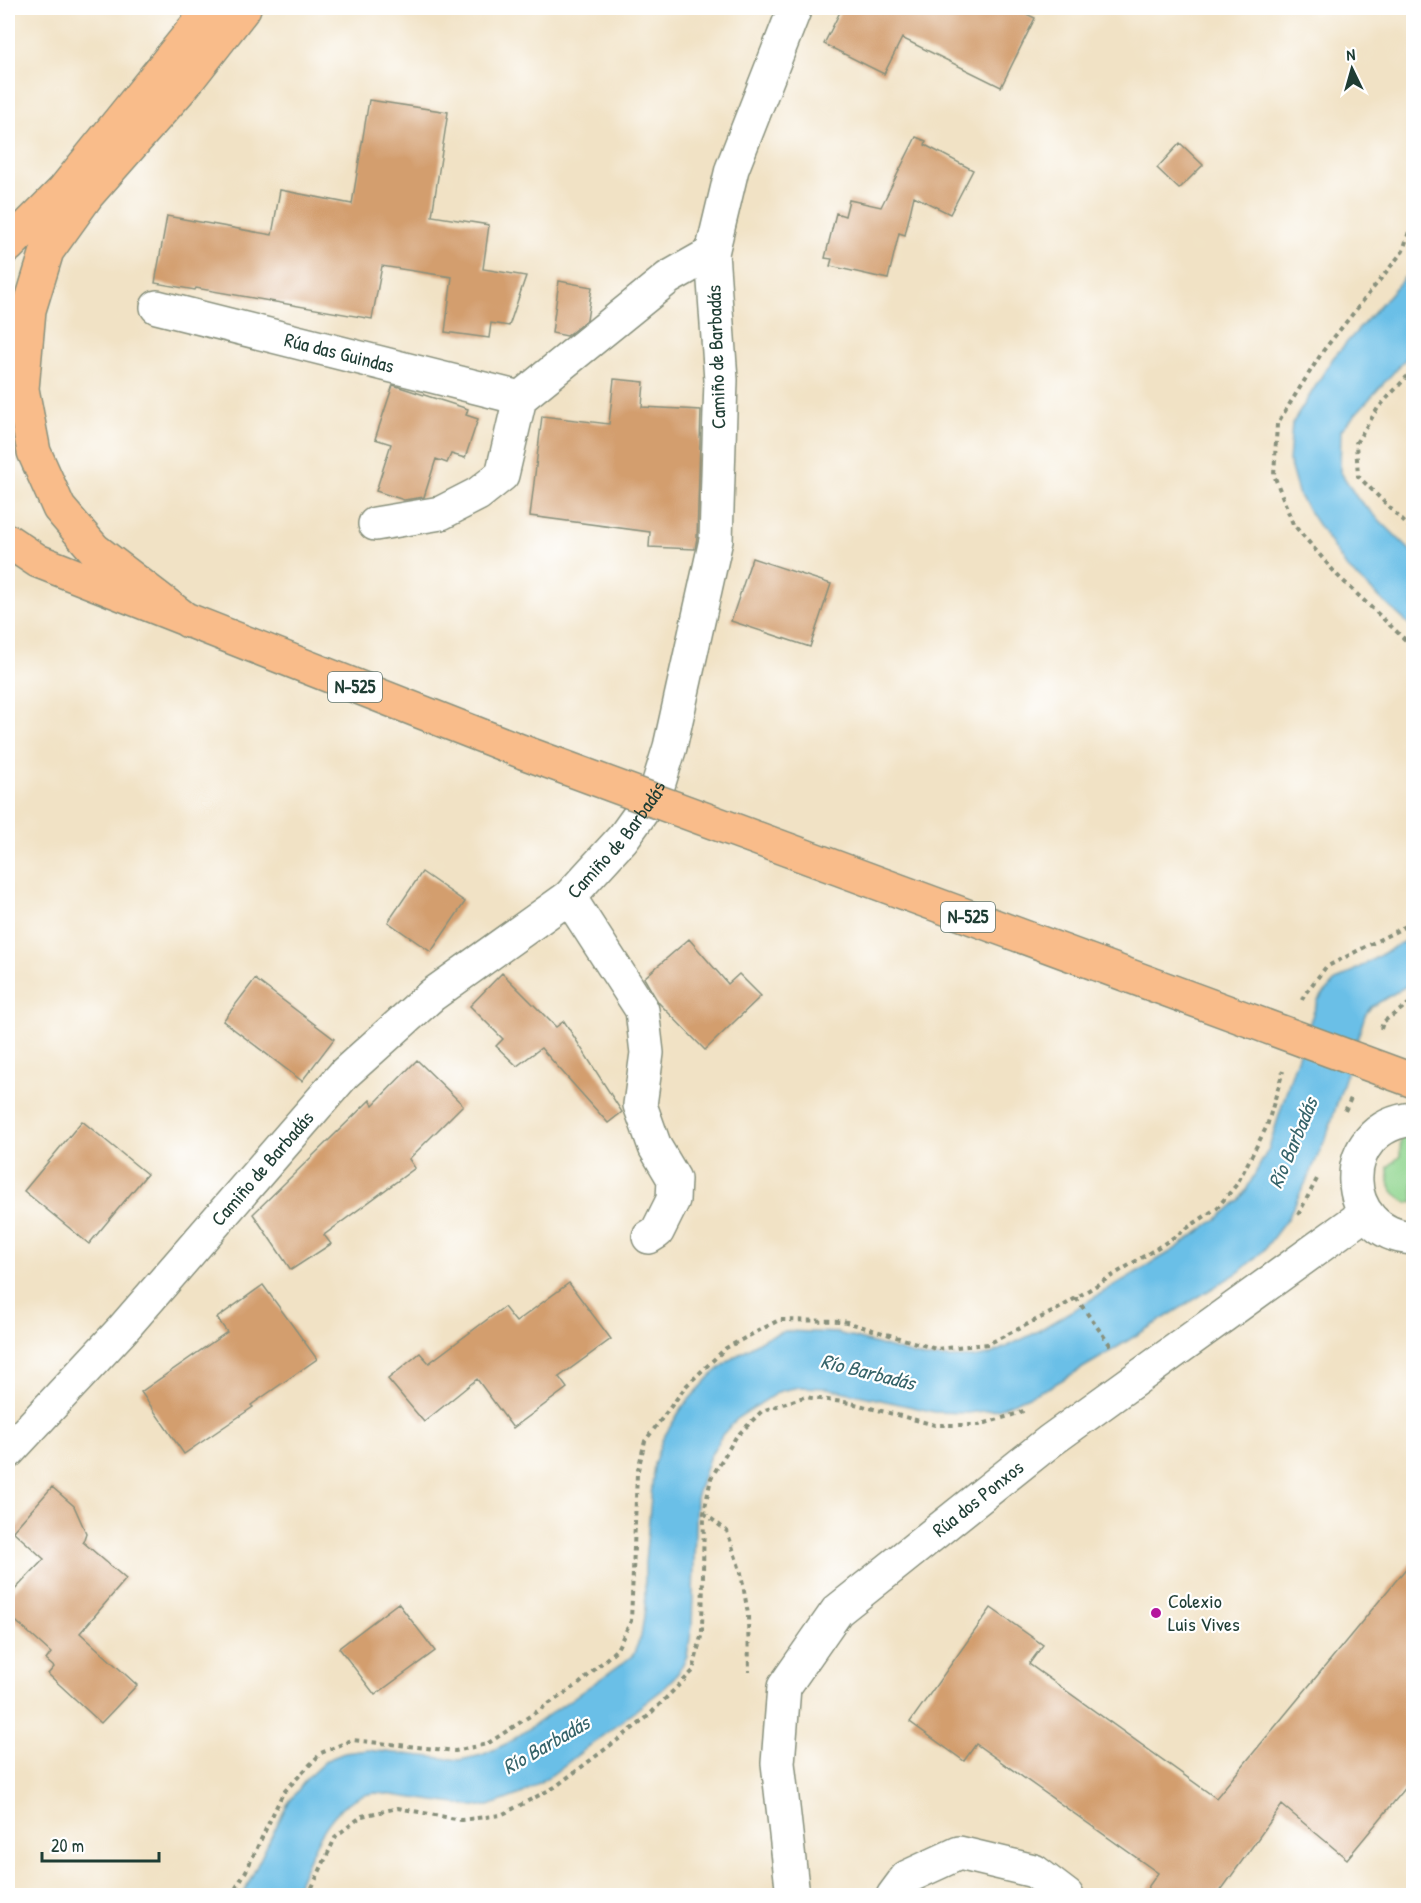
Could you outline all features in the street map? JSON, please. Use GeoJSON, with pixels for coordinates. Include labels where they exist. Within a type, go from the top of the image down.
{"type":"FeatureCollection","features":[{"type":"Feature","properties":{"kind":"highway"},"geometry":{"type":"LineString","coordinates":[[8,246],[63,191],[211,8]]}},
{"type":"Feature","properties":{"kind":"highway"},"geometry":{"type":"LineString","coordinates":[[188,621],[94,549],[60,508],[34,452],[22,389],[29,310],[47,252],[88,194],[183,86],[244,8]]}},
{"type":"Feature","properties":{"kind":"highway","name":"N-525"},"geometry":{"type":"LineString","coordinates":[[8,541],[38,561],[523,753],[1413,1081]]}},
{"type":"Feature","properties":{"kind":"street","name":"Camiño de Barbadás"},"geometry":{"type":"LineString","coordinates":[[8,1452],[122,1329],[345,1073],[432,995],[569,897],[623,838],[656,792],[670,747],[716,540],[721,380],[712,253],[732,169],[795,8]]}},
{"type":"Feature","properties":{"kind":"street"},"geometry":{"type":"LineString","coordinates":[[375,524],[441,513],[478,494],[502,474],[520,398],[668,278],[712,253]]}},
{"type":"Feature","properties":{"kind":"street","name":"Rúa das Guindas"},"geometry":{"type":"LineString","coordinates":[[157,307],[520,398]]}},
{"type":"Feature","properties":{"kind":"street"},"geometry":{"type":"LineString","coordinates":[[569,897],[642,1010],[647,1053],[640,1105],[655,1147],[674,1179],[673,1200],[657,1232],[649,1237]]}},
{"type":"Feature","properties":{"kind":"street"},"geometry":{"type":"LineString","coordinates":[[1413,1119],[1400,1120],[1383,1128],[1368,1141],[1359,1157],[1355,1177],[1358,1196],[1366,1213],[1390,1233],[1413,1238]]}},
{"type":"Feature","properties":{"kind":"street","name":"Rúa dos Ponxos"},"geometry":{"type":"LineString","coordinates":[[793,1896],[778,1762],[784,1687],[837,1611],[1050,1441],[1366,1213]]}},
{"type":"Feature","properties":{"kind":"street"},"geometry":{"type":"LineString","coordinates":[[893,1896],[907,1877],[959,1853],[1034,1871],[1067,1896]]}},
{"type":"Feature","properties":{"kind":"path"},"geometry":{"type":"LineString","coordinates":[[1413,215],[1403,251],[1323,351],[1277,424],[1274,475],[1293,524],[1338,576],[1413,648]]}},
{"type":"Feature","properties":{"kind":"path"},"geometry":{"type":"LineString","coordinates":[[1413,369],[1378,408],[1356,444],[1359,476],[1413,532]]}},
{"type":"Feature","properties":{"kind":"path"},"geometry":{"type":"LineString","coordinates":[[1301,1004],[1304,995],[1326,966],[1413,922]]}},
{"type":"Feature","properties":{"kind":"path"},"geometry":{"type":"LineString","coordinates":[[1379,1032],[1383,1022],[1413,1000]]}},
{"type":"Feature","properties":{"kind":"path"},"geometry":{"type":"LineString","coordinates":[[231,1896],[246,1871],[283,1793],[321,1753],[352,1740],[455,1751],[487,1744],[579,1684],[617,1649],[631,1622],[637,1474],[645,1441],[687,1385],[726,1348],[778,1320],[843,1321],[936,1349],[988,1344],[1076,1298],[1217,1208],[1237,1184],[1267,1126],[1284,1069]]}},
{"type":"Feature","properties":{"kind":"path"},"geometry":{"type":"LineString","coordinates":[[1342,1120],[1356,1087]]}},
{"type":"Feature","properties":{"kind":"path"},"geometry":{"type":"LineString","coordinates":[[1296,1218],[1312,1192],[1320,1172]]}},
{"type":"Feature","properties":{"kind":"path"},"geometry":{"type":"LineString","coordinates":[[1076,1298],[1114,1350]]}},
{"type":"Feature","properties":{"kind":"path"},"geometry":{"type":"LineString","coordinates":[[308,1896],[336,1836],[362,1816],[398,1808],[461,1820],[501,1815],[555,1787],[644,1720],[693,1671],[702,1632],[704,1513],[711,1478],[736,1437],[762,1411],[804,1397],[851,1403],[935,1425],[979,1425],[1030,1408]]}},
{"type":"Feature","properties":{"kind":"path"},"geometry":{"type":"LineString","coordinates":[[704,1513],[727,1531],[741,1573],[748,1614],[749,1673]]}},
{"type":"Feature","properties":{"kind":"green space"},"geometry":{"type":"Polygon","coordinates":[[[1413,1129],[1413,1202],[1407,1203],[1391,1188],[1388,1167],[1400,1156],[1401,1132],[1413,1129]]]}},
{"type":"Feature","properties":{"kind":"water"},"geometry":{"type":"Polygon","coordinates":[[[1413,268],[1413,351],[1341,430],[1340,471],[1357,498],[1413,553],[1413,628],[1347,568],[1299,496],[1289,461],[1292,424],[1333,358],[1413,268]]]}},
{"type":"Feature","properties":{"kind":"water","name":"Río Barbadás"},"geometry":{"type":"Polygon","coordinates":[[[1413,936],[1413,982],[1371,1007],[1365,1015],[1327,1135],[1308,1178],[1287,1219],[1263,1251],[1239,1272],[1050,1387],[998,1409],[968,1413],[935,1412],[827,1388],[799,1387],[780,1391],[739,1417],[722,1435],[709,1458],[696,1498],[692,1627],[687,1656],[678,1673],[662,1690],[553,1774],[523,1793],[489,1806],[470,1806],[378,1793],[361,1796],[346,1804],[324,1830],[293,1895],[242,1896],[287,1805],[307,1778],[327,1760],[344,1753],[367,1750],[460,1760],[482,1755],[508,1743],[633,1655],[641,1636],[645,1609],[645,1563],[654,1464],[662,1440],[683,1406],[711,1376],[731,1359],[765,1338],[785,1331],[838,1333],[925,1358],[973,1358],[989,1355],[1033,1334],[1172,1251],[1221,1216],[1240,1199],[1246,1190],[1269,1148],[1318,1000],[1334,982],[1413,936]]]}},
{"type":"Feature","properties":{"kind":"building"},"geometry":{"type":"Polygon","coordinates":[[[842,8],[1014,8],[1035,18],[1001,87],[902,38],[884,74],[824,44],[842,8]]]}},
{"type":"Feature","properties":{"kind":"building"},"geometry":{"type":"Polygon","coordinates":[[[369,100],[448,112],[432,216],[489,225],[483,269],[526,276],[509,326],[491,323],[489,338],[445,332],[452,277],[382,266],[372,319],[155,283],[167,216],[272,235],[280,190],[352,204],[369,100]]]}},
{"type":"Feature","properties":{"kind":"building"},"geometry":{"type":"Polygon","coordinates":[[[916,137],[926,141],[925,145],[973,170],[950,214],[914,196],[905,235],[899,233],[888,279],[830,266],[832,259],[825,258],[836,213],[845,216],[849,200],[881,207],[916,137]]]}},
{"type":"Feature","properties":{"kind":"building"},"geometry":{"type":"Polygon","coordinates":[[[1180,143],[1203,165],[1179,189],[1157,168],[1180,143]]]}},
{"type":"Feature","properties":{"kind":"building"},"geometry":{"type":"Polygon","coordinates":[[[559,281],[592,287],[587,320],[567,336],[552,333],[559,281]]]}},
{"type":"Feature","properties":{"kind":"building"},"geometry":{"type":"Polygon","coordinates":[[[614,379],[644,382],[642,407],[701,410],[695,549],[649,547],[650,532],[530,516],[542,416],[609,424],[614,379]]]}},
{"type":"Feature","properties":{"kind":"building"},"geometry":{"type":"Polygon","coordinates":[[[393,385],[468,409],[466,415],[478,419],[465,458],[451,454],[447,463],[436,459],[424,497],[404,500],[376,491],[391,444],[375,439],[393,385]]]}},
{"type":"Feature","properties":{"kind":"building"},"geometry":{"type":"Polygon","coordinates":[[[752,558],[831,584],[810,647],[731,621],[752,558]]]}},
{"type":"Feature","properties":{"kind":"building"},"geometry":{"type":"Polygon","coordinates":[[[422,872],[465,902],[431,952],[388,922],[422,872]]]}},
{"type":"Feature","properties":{"kind":"building"},"geometry":{"type":"Polygon","coordinates":[[[689,939],[728,984],[739,974],[761,996],[705,1050],[658,1002],[644,978],[689,939]]]}},
{"type":"Feature","properties":{"kind":"building"},"geometry":{"type":"Polygon","coordinates":[[[502,973],[556,1027],[564,1021],[622,1112],[608,1123],[541,1048],[517,1066],[496,1046],[503,1039],[470,1006],[502,973]]]}},
{"type":"Feature","properties":{"kind":"building"},"geometry":{"type":"Polygon","coordinates":[[[255,979],[334,1039],[302,1081],[223,1021],[255,979]]]}},
{"type":"Feature","properties":{"kind":"building"},"geometry":{"type":"Polygon","coordinates":[[[417,1060],[463,1105],[409,1159],[415,1168],[324,1235],[331,1244],[291,1270],[253,1214],[370,1100],[373,1105],[417,1060]]]}},
{"type":"Feature","properties":{"kind":"building"},"geometry":{"type":"Polygon","coordinates":[[[82,1121],[147,1174],[89,1244],[24,1191],[82,1121]]]}},
{"type":"Feature","properties":{"kind":"building"},"geometry":{"type":"Polygon","coordinates":[[[569,1283],[611,1339],[559,1377],[567,1388],[513,1428],[477,1379],[424,1422],[388,1379],[420,1353],[429,1363],[504,1307],[516,1322],[569,1283]]]}},
{"type":"Feature","properties":{"kind":"building"},"geometry":{"type":"Polygon","coordinates":[[[263,1285],[317,1359],[251,1405],[253,1407],[184,1454],[141,1392],[227,1332],[217,1318],[263,1285]]]}},
{"type":"Feature","properties":{"kind":"building"},"geometry":{"type":"Polygon","coordinates":[[[52,1487],[74,1506],[86,1533],[83,1542],[126,1579],[80,1633],[137,1685],[101,1723],[48,1674],[54,1667],[46,1660],[51,1653],[8,1614],[8,1597],[44,1559],[13,1531],[52,1487]]]}},
{"type":"Feature","properties":{"kind":"building"},"geometry":{"type":"Polygon","coordinates":[[[1413,1560],[1413,1779],[1347,1859],[1282,1805],[1217,1896],[1142,1896],[1158,1873],[976,1744],[964,1761],[910,1722],[991,1608],[1043,1645],[1029,1664],[1216,1798],[1413,1560]]]}},
{"type":"Feature","properties":{"kind":"building"},"geometry":{"type":"Polygon","coordinates":[[[398,1603],[435,1651],[375,1695],[339,1648],[398,1603]]]}},
{"type":"Feature","properties":{"kind":"place","name":"Colexio Luis Vives"},"geometry":{"type":"Point","coordinates":[1156,1613]}}]}
